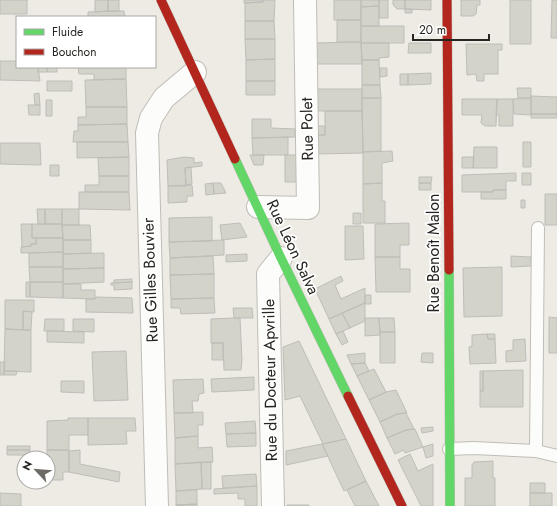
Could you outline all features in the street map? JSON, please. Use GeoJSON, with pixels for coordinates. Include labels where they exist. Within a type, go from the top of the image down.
{"type":"FeatureCollection","features":[{"type":"Feature","properties":{"kind":"street","name":"Rue Léon Salva"},"geometry":{"type":"LineString","coordinates":[[161,0],[258,207],[280,258],[402,506]]}},
{"type":"Feature","properties":{"kind":"street","name":"Rue Polet"},"geometry":{"type":"LineString","coordinates":[[258,207],[308,208],[305,0]]}},
{"type":"Feature","properties":{"kind":"street","name":"Rue Benoît Malon"},"geometry":{"type":"LineString","coordinates":[[447,0],[450,506]]}},
{"type":"Feature","properties":{"kind":"street","name":"Rue Gilles Bouvier"},"geometry":{"type":"LineString","coordinates":[[157,506],[147,133],[151,118],[164,98],[195,72]]}},
{"type":"Feature","properties":{"kind":"street","name":"Rue du Docteur Apvrille"},"geometry":{"type":"LineString","coordinates":[[273,506],[268,274],[280,258]]}},
{"type":"Feature","properties":{"kind":"lane"},"geometry":{"type":"LineString","coordinates":[[536,451],[538,228]]}},
{"type":"Feature","properties":{"kind":"lane"},"geometry":{"type":"LineString","coordinates":[[450,449],[474,448],[536,451],[557,456]]}},
{"type":"Feature","properties":{"kind":"building"},"geometry":{"type":"Polygon","coordinates":[[[0,0],[28,0],[27,14],[0,14],[0,0]]]}},
{"type":"Feature","properties":{"kind":"building"},"geometry":{"type":"Polygon","coordinates":[[[95,0],[108,0],[108,11],[95,12],[95,0]]]}},
{"type":"Feature","properties":{"kind":"building"},"geometry":{"type":"Polygon","coordinates":[[[108,0],[119,0],[119,11],[108,11],[108,0]]]}},
{"type":"Feature","properties":{"kind":"building"},"geometry":{"type":"Polygon","coordinates":[[[244,0],[263,0],[263,2],[244,3],[244,0]]]}},
{"type":"Feature","properties":{"kind":"building"},"geometry":{"type":"Polygon","coordinates":[[[263,0],[275,0],[274,21],[245,21],[245,3],[263,2],[263,0]]]}},
{"type":"Feature","properties":{"kind":"building"},"geometry":{"type":"Polygon","coordinates":[[[334,0],[361,0],[361,20],[334,20],[334,0]]]}},
{"type":"Feature","properties":{"kind":"building"},"geometry":{"type":"Polygon","coordinates":[[[361,0],[379,0],[379,6],[361,7],[361,0]]]}},
{"type":"Feature","properties":{"kind":"building"},"geometry":{"type":"Polygon","coordinates":[[[379,0],[388,0],[388,18],[379,18],[379,0]]]}},
{"type":"Feature","properties":{"kind":"building"},"geometry":{"type":"Polygon","coordinates":[[[393,0],[405,0],[405,9],[397,9],[393,5],[393,0]]]}},
{"type":"Feature","properties":{"kind":"building"},"geometry":{"type":"Polygon","coordinates":[[[405,0],[431,0],[431,10],[405,9],[405,0]]]}},
{"type":"Feature","properties":{"kind":"building"},"geometry":{"type":"Polygon","coordinates":[[[461,0],[480,0],[480,5],[477,5],[476,14],[473,16],[461,16],[461,0]]]}},
{"type":"Feature","properties":{"kind":"building"},"geometry":{"type":"Polygon","coordinates":[[[510,0],[531,0],[531,44],[510,44],[510,0]]]}},
{"type":"Feature","properties":{"kind":"building"},"geometry":{"type":"Polygon","coordinates":[[[552,0],[557,0],[557,38],[551,38],[552,0]]]}},
{"type":"Feature","properties":{"kind":"building"},"geometry":{"type":"Polygon","coordinates":[[[379,6],[379,26],[361,26],[361,7],[379,6]]]}},
{"type":"Feature","properties":{"kind":"building"},"geometry":{"type":"Polygon","coordinates":[[[405,9],[412,9],[412,13],[405,13],[405,9]]]}},
{"type":"Feature","properties":{"kind":"building"},"geometry":{"type":"Polygon","coordinates":[[[124,11],[125,16],[88,16],[88,12],[124,11]]]}},
{"type":"Feature","properties":{"kind":"building"},"geometry":{"type":"Polygon","coordinates":[[[337,20],[361,20],[361,42],[337,42],[337,20]]]}},
{"type":"Feature","properties":{"kind":"building"},"geometry":{"type":"Polygon","coordinates":[[[245,21],[274,21],[275,39],[245,39],[245,21]]]}},
{"type":"Feature","properties":{"kind":"building"},"geometry":{"type":"Polygon","coordinates":[[[361,26],[404,26],[404,43],[361,43],[361,26]]]}},
{"type":"Feature","properties":{"kind":"building"},"geometry":{"type":"Polygon","coordinates":[[[245,39],[275,39],[275,59],[246,60],[245,39]]]}},
{"type":"Feature","properties":{"kind":"building"},"geometry":{"type":"Polygon","coordinates":[[[361,42],[362,64],[315,64],[314,43],[361,42]]]}},
{"type":"Feature","properties":{"kind":"building"},"geometry":{"type":"Polygon","coordinates":[[[361,43],[389,43],[389,57],[379,58],[379,60],[362,60],[361,43]]]}},
{"type":"Feature","properties":{"kind":"building"},"geometry":{"type":"Polygon","coordinates":[[[409,43],[431,43],[431,53],[408,53],[409,43]]]}},
{"type":"Feature","properties":{"kind":"building"},"geometry":{"type":"Polygon","coordinates":[[[466,44],[502,44],[502,50],[498,50],[498,74],[484,74],[484,81],[477,81],[476,74],[467,75],[466,44]]]}},
{"type":"Feature","properties":{"kind":"building"},"geometry":{"type":"Polygon","coordinates":[[[275,59],[275,81],[246,81],[246,60],[275,59]]]}},
{"type":"Feature","properties":{"kind":"building"},"geometry":{"type":"Polygon","coordinates":[[[362,60],[379,60],[380,85],[362,85],[362,60]]]}},
{"type":"Feature","properties":{"kind":"building"},"geometry":{"type":"Polygon","coordinates":[[[0,61],[16,61],[16,68],[38,68],[40,81],[0,80],[0,61]]]}},
{"type":"Feature","properties":{"kind":"building"},"geometry":{"type":"Polygon","coordinates":[[[38,68],[47,68],[47,72],[38,72],[38,68]]]}},
{"type":"Feature","properties":{"kind":"building"},"geometry":{"type":"Polygon","coordinates":[[[47,68],[57,68],[57,72],[47,72],[47,68]]]}},
{"type":"Feature","properties":{"kind":"building"},"geometry":{"type":"Polygon","coordinates":[[[78,68],[126,68],[126,79],[94,80],[94,74],[79,74],[78,68]]]}},
{"type":"Feature","properties":{"kind":"building"},"geometry":{"type":"Polygon","coordinates":[[[380,68],[387,68],[387,76],[380,77],[380,68]]]}},
{"type":"Feature","properties":{"kind":"building"},"geometry":{"type":"Polygon","coordinates":[[[431,73],[431,84],[408,85],[408,74],[431,73]]]}},
{"type":"Feature","properties":{"kind":"building"},"geometry":{"type":"Polygon","coordinates":[[[400,74],[408,74],[408,85],[400,85],[400,74]]]}},
{"type":"Feature","properties":{"kind":"building"},"geometry":{"type":"Polygon","coordinates":[[[126,79],[127,107],[86,107],[85,80],[126,79]]]}},
{"type":"Feature","properties":{"kind":"building"},"geometry":{"type":"Polygon","coordinates":[[[47,81],[72,81],[72,91],[47,91],[47,81]]]}},
{"type":"Feature","properties":{"kind":"building"},"geometry":{"type":"Polygon","coordinates":[[[246,81],[275,81],[275,95],[246,95],[246,81]]]}},
{"type":"Feature","properties":{"kind":"building"},"geometry":{"type":"Polygon","coordinates":[[[362,85],[380,85],[381,98],[362,98],[362,85]]]}},
{"type":"Feature","properties":{"kind":"building"},"geometry":{"type":"Polygon","coordinates":[[[517,88],[531,88],[531,98],[518,98],[517,88]]]}},
{"type":"Feature","properties":{"kind":"building"},"geometry":{"type":"Polygon","coordinates":[[[315,89],[362,89],[362,111],[316,111],[315,89]]]}},
{"type":"Feature","properties":{"kind":"building"},"geometry":{"type":"Polygon","coordinates":[[[39,93],[40,105],[35,105],[34,94],[39,93]]]}},
{"type":"Feature","properties":{"kind":"building"},"geometry":{"type":"Polygon","coordinates":[[[531,96],[557,97],[557,114],[531,114],[531,96]]]}},
{"type":"Feature","properties":{"kind":"building"},"geometry":{"type":"Polygon","coordinates":[[[362,98],[381,98],[381,151],[363,152],[362,98]]]}},
{"type":"Feature","properties":{"kind":"building"},"geometry":{"type":"Polygon","coordinates":[[[531,98],[531,115],[514,114],[513,99],[531,98]]]}},
{"type":"Feature","properties":{"kind":"building"},"geometry":{"type":"Polygon","coordinates":[[[462,99],[497,99],[496,126],[485,126],[481,123],[482,115],[462,115],[462,99]]]}},
{"type":"Feature","properties":{"kind":"building"},"geometry":{"type":"Polygon","coordinates":[[[497,99],[513,99],[513,126],[499,126],[499,115],[496,115],[497,99]]]}},
{"type":"Feature","properties":{"kind":"building"},"geometry":{"type":"Polygon","coordinates":[[[46,100],[52,100],[52,116],[46,116],[46,100]]]}},
{"type":"Feature","properties":{"kind":"building"},"geometry":{"type":"Polygon","coordinates":[[[28,105],[40,105],[40,115],[29,115],[28,105]]]}},
{"type":"Feature","properties":{"kind":"building"},"geometry":{"type":"Polygon","coordinates":[[[86,107],[127,107],[127,124],[78,125],[78,117],[86,117],[86,107]]]}},
{"type":"Feature","properties":{"kind":"building"},"geometry":{"type":"Polygon","coordinates":[[[325,111],[362,111],[363,153],[316,154],[316,135],[325,135],[325,111]]]}},
{"type":"Feature","properties":{"kind":"building"},"geometry":{"type":"Polygon","coordinates":[[[531,114],[557,114],[557,118],[531,118],[531,114]]]}},
{"type":"Feature","properties":{"kind":"building"},"geometry":{"type":"Polygon","coordinates":[[[252,119],[271,119],[271,128],[295,129],[295,137],[252,138],[252,119]]]}},
{"type":"Feature","properties":{"kind":"building"},"geometry":{"type":"Polygon","coordinates":[[[127,124],[128,142],[73,142],[74,131],[78,131],[78,125],[127,124]]]}},
{"type":"Feature","properties":{"kind":"building"},"geometry":{"type":"Polygon","coordinates":[[[316,126],[325,126],[325,135],[316,135],[316,126]]]}},
{"type":"Feature","properties":{"kind":"building"},"geometry":{"type":"Polygon","coordinates":[[[288,137],[288,155],[253,155],[252,138],[288,137]]]}},
{"type":"Feature","properties":{"kind":"building"},"geometry":{"type":"Polygon","coordinates":[[[77,142],[128,142],[129,157],[77,158],[77,142]]]}},
{"type":"Feature","properties":{"kind":"building"},"geometry":{"type":"Polygon","coordinates":[[[523,142],[531,142],[531,167],[523,167],[523,142]]]}},
{"type":"Feature","properties":{"kind":"building"},"geometry":{"type":"Polygon","coordinates":[[[0,143],[40,143],[41,165],[0,164],[0,143]]]}},
{"type":"Feature","properties":{"kind":"building"},"geometry":{"type":"Polygon","coordinates":[[[474,147],[497,147],[497,168],[473,168],[474,147]]]}},
{"type":"Feature","properties":{"kind":"building"},"geometry":{"type":"Polygon","coordinates":[[[392,151],[393,161],[382,163],[382,183],[363,184],[363,152],[392,151]]]}},
{"type":"Feature","properties":{"kind":"building"},"geometry":{"type":"Polygon","coordinates":[[[250,155],[264,155],[263,165],[254,165],[250,155]]]}},
{"type":"Feature","properties":{"kind":"building"},"geometry":{"type":"Polygon","coordinates":[[[285,155],[302,155],[302,182],[285,182],[285,155]]]}},
{"type":"Feature","properties":{"kind":"building"},"geometry":{"type":"Polygon","coordinates":[[[129,157],[129,176],[99,176],[98,158],[129,157]]]}},
{"type":"Feature","properties":{"kind":"building"},"geometry":{"type":"Polygon","coordinates":[[[184,157],[194,158],[194,163],[202,162],[202,166],[185,168],[186,186],[168,186],[167,160],[184,157]]]}},
{"type":"Feature","properties":{"kind":"building"},"geometry":{"type":"Polygon","coordinates":[[[462,157],[474,157],[473,168],[462,168],[462,157]]]}},
{"type":"Feature","properties":{"kind":"building"},"geometry":{"type":"Polygon","coordinates":[[[50,165],[59,165],[59,176],[50,176],[50,165]]]}},
{"type":"Feature","properties":{"kind":"building"},"geometry":{"type":"Polygon","coordinates":[[[191,167],[192,184],[186,185],[185,168],[191,167]]]}},
{"type":"Feature","properties":{"kind":"building"},"geometry":{"type":"Polygon","coordinates":[[[516,173],[516,181],[506,181],[506,190],[493,190],[493,192],[462,192],[462,175],[516,173]]]}},
{"type":"Feature","properties":{"kind":"building"},"geometry":{"type":"Polygon","coordinates":[[[522,173],[531,173],[531,185],[522,185],[522,173]]]}},
{"type":"Feature","properties":{"kind":"building"},"geometry":{"type":"Polygon","coordinates":[[[99,176],[129,176],[129,192],[85,192],[85,185],[99,185],[99,176]]]}},
{"type":"Feature","properties":{"kind":"building"},"geometry":{"type":"Polygon","coordinates":[[[419,177],[432,177],[431,183],[419,183],[419,177]]]}},
{"type":"Feature","properties":{"kind":"building"},"geometry":{"type":"Polygon","coordinates":[[[213,183],[221,183],[226,193],[214,194],[213,183]]]}},
{"type":"Feature","properties":{"kind":"building"},"geometry":{"type":"Polygon","coordinates":[[[213,183],[214,194],[206,195],[205,184],[213,183]]]}},
{"type":"Feature","properties":{"kind":"building"},"geometry":{"type":"Polygon","coordinates":[[[382,183],[382,201],[385,201],[385,223],[363,223],[363,184],[382,183]]]}},
{"type":"Feature","properties":{"kind":"building"},"geometry":{"type":"Polygon","coordinates":[[[419,183],[431,183],[431,190],[419,190],[419,183]]]}},
{"type":"Feature","properties":{"kind":"building"},"geometry":{"type":"Polygon","coordinates":[[[192,185],[193,196],[187,196],[187,202],[168,203],[168,186],[192,185]]]}},
{"type":"Feature","properties":{"kind":"building"},"geometry":{"type":"Polygon","coordinates":[[[493,190],[506,190],[506,199],[481,199],[481,192],[493,192],[493,190]]]}},
{"type":"Feature","properties":{"kind":"building"},"geometry":{"type":"Polygon","coordinates":[[[79,192],[129,192],[130,210],[79,209],[79,192]]]}},
{"type":"Feature","properties":{"kind":"building"},"geometry":{"type":"Polygon","coordinates":[[[545,194],[557,194],[557,225],[545,225],[545,194]]]}},
{"type":"Feature","properties":{"kind":"building"},"geometry":{"type":"Polygon","coordinates":[[[521,200],[525,200],[525,208],[521,208],[521,200]]]}},
{"type":"Feature","properties":{"kind":"building"},"geometry":{"type":"Polygon","coordinates":[[[37,209],[45,209],[45,224],[38,224],[37,209]]]}},
{"type":"Feature","properties":{"kind":"building"},"geometry":{"type":"Polygon","coordinates":[[[45,209],[62,209],[62,224],[45,224],[45,209]]]}},
{"type":"Feature","properties":{"kind":"building"},"geometry":{"type":"Polygon","coordinates":[[[62,209],[79,209],[79,225],[62,225],[62,209]]]}},
{"type":"Feature","properties":{"kind":"building"},"geometry":{"type":"Polygon","coordinates":[[[353,213],[361,213],[361,224],[353,224],[353,213]]]}},
{"type":"Feature","properties":{"kind":"building"},"geometry":{"type":"Polygon","coordinates":[[[212,217],[212,241],[169,242],[169,218],[212,217]]]}},
{"type":"Feature","properties":{"kind":"building"},"geometry":{"type":"Polygon","coordinates":[[[240,223],[247,237],[222,240],[220,225],[240,223]]]}},
{"type":"Feature","properties":{"kind":"building"},"geometry":{"type":"Polygon","coordinates":[[[409,223],[409,245],[400,245],[400,257],[375,257],[375,224],[409,223]]]}},
{"type":"Feature","properties":{"kind":"building"},"geometry":{"type":"Polygon","coordinates":[[[21,224],[32,224],[32,238],[36,238],[36,244],[22,247],[21,224]]]}},
{"type":"Feature","properties":{"kind":"building"},"geometry":{"type":"Polygon","coordinates":[[[32,224],[62,224],[63,238],[32,238],[32,224]]]}},
{"type":"Feature","properties":{"kind":"building"},"geometry":{"type":"Polygon","coordinates":[[[62,225],[90,225],[91,240],[63,240],[62,225]]]}},
{"type":"Feature","properties":{"kind":"building"},"geometry":{"type":"Polygon","coordinates":[[[345,226],[363,226],[364,259],[345,260],[345,226]]]}},
{"type":"Feature","properties":{"kind":"building"},"geometry":{"type":"Polygon","coordinates":[[[36,238],[63,238],[63,252],[21,253],[21,247],[36,244],[36,238]]]}},
{"type":"Feature","properties":{"kind":"building"},"geometry":{"type":"Polygon","coordinates":[[[63,240],[91,240],[91,253],[63,254],[63,240]]]}},
{"type":"Feature","properties":{"kind":"building"},"geometry":{"type":"Polygon","coordinates":[[[224,240],[224,255],[170,258],[169,242],[224,240]]]}},
{"type":"Feature","properties":{"kind":"building"},"geometry":{"type":"Polygon","coordinates":[[[63,252],[63,267],[29,267],[29,253],[63,252]]]}},
{"type":"Feature","properties":{"kind":"building"},"geometry":{"type":"Polygon","coordinates":[[[104,253],[104,268],[63,269],[63,254],[104,253]]]}},
{"type":"Feature","properties":{"kind":"building"},"geometry":{"type":"Polygon","coordinates":[[[247,254],[247,261],[226,262],[226,255],[247,254]]]}},
{"type":"Feature","properties":{"kind":"building"},"geometry":{"type":"Polygon","coordinates":[[[213,256],[214,274],[170,275],[170,258],[213,256]]]}},
{"type":"Feature","properties":{"kind":"building"},"geometry":{"type":"Polygon","coordinates":[[[511,256],[531,257],[531,266],[511,267],[511,256]]]}},
{"type":"Feature","properties":{"kind":"building"},"geometry":{"type":"Polygon","coordinates":[[[375,257],[400,257],[400,269],[410,269],[410,292],[376,292],[375,257]]]}},
{"type":"Feature","properties":{"kind":"building"},"geometry":{"type":"Polygon","coordinates":[[[29,267],[63,267],[63,282],[30,282],[29,267]]]}},
{"type":"Feature","properties":{"kind":"building"},"geometry":{"type":"Polygon","coordinates":[[[502,267],[502,316],[464,317],[463,268],[502,267]]]}},
{"type":"Feature","properties":{"kind":"building"},"geometry":{"type":"Polygon","coordinates":[[[104,268],[104,282],[63,284],[63,269],[104,268]]]}},
{"type":"Feature","properties":{"kind":"building"},"geometry":{"type":"Polygon","coordinates":[[[214,274],[214,298],[171,299],[170,275],[214,274]]]}},
{"type":"Feature","properties":{"kind":"building"},"geometry":{"type":"Polygon","coordinates":[[[341,276],[343,281],[335,285],[341,299],[365,288],[365,303],[329,319],[315,289],[341,276]]]}},
{"type":"Feature","properties":{"kind":"building"},"geometry":{"type":"Polygon","coordinates":[[[132,279],[132,282],[114,283],[114,280],[132,279]]]}},
{"type":"Feature","properties":{"kind":"building"},"geometry":{"type":"Polygon","coordinates":[[[26,282],[30,282],[30,297],[26,297],[26,282]]]}},
{"type":"Feature","properties":{"kind":"building"},"geometry":{"type":"Polygon","coordinates":[[[30,282],[63,282],[63,298],[30,297],[30,282]]]}},
{"type":"Feature","properties":{"kind":"building"},"geometry":{"type":"Polygon","coordinates":[[[132,282],[132,289],[114,290],[114,285],[111,285],[111,283],[132,282]]]}},
{"type":"Feature","properties":{"kind":"building"},"geometry":{"type":"Polygon","coordinates":[[[63,284],[81,284],[81,290],[95,290],[95,299],[63,298],[63,284]]]}},
{"type":"Feature","properties":{"kind":"building"},"geometry":{"type":"Polygon","coordinates":[[[365,295],[371,295],[371,304],[365,304],[365,295]]]}},
{"type":"Feature","properties":{"kind":"building"},"geometry":{"type":"Polygon","coordinates":[[[96,297],[132,298],[133,313],[86,312],[86,299],[95,299],[96,297]]]}},
{"type":"Feature","properties":{"kind":"building"},"geometry":{"type":"Polygon","coordinates":[[[214,298],[215,313],[181,314],[180,308],[171,308],[171,299],[214,298]]]}},
{"type":"Feature","properties":{"kind":"building"},"geometry":{"type":"Polygon","coordinates":[[[5,300],[34,300],[34,312],[23,311],[23,330],[5,329],[5,300]]]}},
{"type":"Feature","properties":{"kind":"building"},"geometry":{"type":"Polygon","coordinates":[[[365,303],[365,321],[350,328],[342,313],[365,303]]]}},
{"type":"Feature","properties":{"kind":"building"},"geometry":{"type":"Polygon","coordinates":[[[233,308],[252,308],[253,318],[234,318],[233,308]]]}},
{"type":"Feature","properties":{"kind":"building"},"geometry":{"type":"Polygon","coordinates":[[[23,311],[32,312],[31,330],[23,330],[23,311]]]}},
{"type":"Feature","properties":{"kind":"building"},"geometry":{"type":"Polygon","coordinates":[[[342,313],[350,328],[336,334],[329,319],[342,313]]]}},
{"type":"Feature","properties":{"kind":"building"},"geometry":{"type":"Polygon","coordinates":[[[549,317],[557,318],[557,353],[549,353],[549,317]]]}},
{"type":"Feature","properties":{"kind":"building"},"geometry":{"type":"Polygon","coordinates":[[[240,318],[241,370],[224,370],[223,343],[211,343],[211,319],[240,318]]]}},
{"type":"Feature","properties":{"kind":"building"},"geometry":{"type":"Polygon","coordinates":[[[365,318],[379,318],[380,335],[365,336],[365,318]]]}},
{"type":"Feature","properties":{"kind":"building"},"geometry":{"type":"Polygon","coordinates":[[[379,318],[394,318],[395,332],[380,332],[379,318]]]}},
{"type":"Feature","properties":{"kind":"building"},"geometry":{"type":"Polygon","coordinates":[[[45,319],[64,319],[64,331],[44,331],[45,319]]]}},
{"type":"Feature","properties":{"kind":"building"},"geometry":{"type":"Polygon","coordinates":[[[73,319],[94,319],[94,332],[73,331],[73,319]]]}},
{"type":"Feature","properties":{"kind":"building"},"geometry":{"type":"Polygon","coordinates":[[[5,329],[31,330],[31,372],[4,371],[5,329]]]}},
{"type":"Feature","properties":{"kind":"building"},"geometry":{"type":"Polygon","coordinates":[[[47,331],[84,332],[84,343],[47,342],[47,331]]]}},
{"type":"Feature","properties":{"kind":"building"},"geometry":{"type":"Polygon","coordinates":[[[343,331],[348,342],[342,345],[336,334],[343,331]]]}},
{"type":"Feature","properties":{"kind":"building"},"geometry":{"type":"Polygon","coordinates":[[[380,332],[395,332],[395,363],[380,363],[380,332]]]}},
{"type":"Feature","properties":{"kind":"building"},"geometry":{"type":"Polygon","coordinates":[[[487,334],[488,339],[495,339],[496,363],[470,364],[469,347],[472,346],[472,335],[487,334]]]}},
{"type":"Feature","properties":{"kind":"building"},"geometry":{"type":"Polygon","coordinates":[[[487,334],[495,334],[495,339],[488,339],[487,334]]]}},
{"type":"Feature","properties":{"kind":"building"},"geometry":{"type":"Polygon","coordinates":[[[525,339],[526,361],[506,362],[506,351],[513,350],[513,340],[525,339]]]}},
{"type":"Feature","properties":{"kind":"building"},"geometry":{"type":"Polygon","coordinates":[[[299,341],[346,439],[323,444],[300,396],[285,400],[283,347],[299,341]]]}},
{"type":"Feature","properties":{"kind":"building"},"geometry":{"type":"Polygon","coordinates":[[[212,343],[223,343],[223,360],[212,360],[212,343]]]}},
{"type":"Feature","properties":{"kind":"building"},"geometry":{"type":"Polygon","coordinates":[[[126,351],[128,400],[94,401],[92,352],[126,351]]]}},
{"type":"Feature","properties":{"kind":"building"},"geometry":{"type":"Polygon","coordinates":[[[365,353],[365,363],[351,364],[347,355],[365,353]]]}},
{"type":"Feature","properties":{"kind":"building"},"geometry":{"type":"Polygon","coordinates":[[[422,353],[433,353],[433,363],[421,362],[422,353]]]}},
{"type":"Feature","properties":{"kind":"building"},"geometry":{"type":"Polygon","coordinates":[[[0,362],[5,362],[4,375],[0,375],[0,362]]]}},
{"type":"Feature","properties":{"kind":"building"},"geometry":{"type":"Polygon","coordinates":[[[365,363],[369,371],[357,376],[351,364],[365,363]]]}},
{"type":"Feature","properties":{"kind":"building"},"geometry":{"type":"Polygon","coordinates":[[[374,369],[386,392],[369,400],[357,376],[374,369]]]}},
{"type":"Feature","properties":{"kind":"building"},"geometry":{"type":"Polygon","coordinates":[[[523,370],[523,407],[480,407],[480,391],[483,391],[483,371],[523,370]]]}},
{"type":"Feature","properties":{"kind":"building"},"geometry":{"type":"Polygon","coordinates":[[[4,371],[17,371],[16,375],[4,375],[4,371]]]}},
{"type":"Feature","properties":{"kind":"building"},"geometry":{"type":"Polygon","coordinates":[[[480,371],[483,371],[483,391],[480,391],[480,371]]]}},
{"type":"Feature","properties":{"kind":"building"},"geometry":{"type":"Polygon","coordinates":[[[254,377],[254,390],[212,392],[211,379],[254,377]]]}},
{"type":"Feature","properties":{"kind":"building"},"geometry":{"type":"Polygon","coordinates":[[[203,379],[204,393],[199,394],[198,401],[192,401],[193,413],[174,413],[173,380],[203,379]]]}},
{"type":"Feature","properties":{"kind":"building"},"geometry":{"type":"Polygon","coordinates":[[[61,381],[84,381],[84,393],[61,392],[61,381]]]}},
{"type":"Feature","properties":{"kind":"building"},"geometry":{"type":"Polygon","coordinates":[[[396,390],[407,413],[397,414],[380,422],[369,400],[386,392],[396,390]]]}},
{"type":"Feature","properties":{"kind":"building"},"geometry":{"type":"Polygon","coordinates":[[[203,412],[203,425],[198,425],[198,436],[175,438],[174,413],[203,412]]]}},
{"type":"Feature","properties":{"kind":"building"},"geometry":{"type":"Polygon","coordinates":[[[406,413],[414,429],[406,430],[387,438],[380,422],[397,414],[406,413]]]}},
{"type":"Feature","properties":{"kind":"building"},"geometry":{"type":"Polygon","coordinates":[[[68,418],[88,418],[88,435],[69,435],[69,450],[47,450],[47,421],[68,420],[68,418]]]}},
{"type":"Feature","properties":{"kind":"building"},"geometry":{"type":"Polygon","coordinates":[[[88,418],[135,418],[136,431],[126,431],[127,444],[88,445],[88,418]]]}},
{"type":"Feature","properties":{"kind":"building"},"geometry":{"type":"Polygon","coordinates":[[[255,421],[256,433],[226,434],[225,423],[255,421]]]}},
{"type":"Feature","properties":{"kind":"building"},"geometry":{"type":"Polygon","coordinates":[[[433,427],[433,431],[422,433],[421,428],[433,427]]]}},
{"type":"Feature","properties":{"kind":"building"},"geometry":{"type":"Polygon","coordinates":[[[415,429],[423,447],[405,453],[404,450],[395,454],[387,438],[406,430],[415,429]]]}},
{"type":"Feature","properties":{"kind":"building"},"geometry":{"type":"Polygon","coordinates":[[[256,433],[256,446],[227,447],[226,434],[256,433]]]}},
{"type":"Feature","properties":{"kind":"building"},"geometry":{"type":"Polygon","coordinates":[[[198,436],[198,448],[212,447],[213,462],[175,464],[175,438],[198,436]]]}},
{"type":"Feature","properties":{"kind":"building"},"geometry":{"type":"Polygon","coordinates":[[[346,439],[366,481],[344,491],[322,444],[346,439]]]}},
{"type":"Feature","properties":{"kind":"building"},"geometry":{"type":"Polygon","coordinates":[[[322,444],[328,456],[286,465],[286,451],[322,444]]]}},
{"type":"Feature","properties":{"kind":"building"},"geometry":{"type":"Polygon","coordinates":[[[433,444],[433,456],[426,458],[423,447],[433,444]]]}},
{"type":"Feature","properties":{"kind":"building"},"geometry":{"type":"Polygon","coordinates":[[[7,446],[30,446],[30,450],[7,450],[7,446]]]}},
{"type":"Feature","properties":{"kind":"building"},"geometry":{"type":"Polygon","coordinates":[[[7,450],[16,450],[16,455],[7,455],[7,450]]]}},
{"type":"Feature","properties":{"kind":"building"},"geometry":{"type":"Polygon","coordinates":[[[56,450],[69,450],[69,472],[63,472],[63,480],[56,480],[56,450]]]}},
{"type":"Feature","properties":{"kind":"building"},"geometry":{"type":"Polygon","coordinates":[[[80,450],[80,464],[120,472],[119,482],[69,472],[69,451],[80,450]]]}},
{"type":"Feature","properties":{"kind":"building"},"geometry":{"type":"Polygon","coordinates":[[[410,454],[418,471],[433,464],[433,506],[421,506],[398,460],[410,454]]]}},
{"type":"Feature","properties":{"kind":"building"},"geometry":{"type":"Polygon","coordinates":[[[493,461],[493,478],[495,478],[495,506],[465,506],[465,478],[472,478],[472,465],[474,462],[493,461]]]}},
{"type":"Feature","properties":{"kind":"building"},"geometry":{"type":"Polygon","coordinates":[[[201,462],[211,462],[211,489],[202,489],[201,462]]]}},
{"type":"Feature","properties":{"kind":"building"},"geometry":{"type":"Polygon","coordinates":[[[201,462],[202,489],[176,491],[175,464],[201,462]]]}},
{"type":"Feature","properties":{"kind":"building"},"geometry":{"type":"Polygon","coordinates":[[[256,474],[257,486],[223,488],[222,476],[256,474]]]}},
{"type":"Feature","properties":{"kind":"building"},"geometry":{"type":"Polygon","coordinates":[[[366,481],[379,506],[355,506],[347,490],[366,481]]]}},
{"type":"Feature","properties":{"kind":"building"},"geometry":{"type":"Polygon","coordinates":[[[530,483],[545,483],[545,493],[530,493],[530,483]]]}},
{"type":"Feature","properties":{"kind":"building"},"geometry":{"type":"Polygon","coordinates":[[[257,486],[257,506],[245,506],[245,499],[238,499],[238,493],[214,494],[214,489],[257,486]]]}},
{"type":"Feature","properties":{"kind":"building"},"geometry":{"type":"Polygon","coordinates":[[[197,490],[197,504],[176,505],[176,491],[197,490]]]}},
{"type":"Feature","properties":{"kind":"building"},"geometry":{"type":"Polygon","coordinates":[[[0,493],[21,494],[21,506],[0,506],[0,493]]]}},
{"type":"Feature","properties":{"kind":"building"},"geometry":{"type":"Polygon","coordinates":[[[530,493],[552,493],[552,506],[530,506],[530,493]]]}},
{"type":"Feature","properties":{"kind":"building"},"geometry":{"type":"Polygon","coordinates":[[[197,504],[197,506],[176,506],[176,505],[197,504]]]}},
{"type":"Feature","properties":{"kind":"building"},"geometry":{"type":"Polygon","coordinates":[[[309,505],[309,506],[287,506],[309,505]]]}},
{"type":"Feature","properties":{"kind":"traffic: fast"},"geometry":{"type":"LineString","coordinates":[[235,159],[348,396]]}},
{"type":"Feature","properties":{"kind":"traffic: fast"},"geometry":{"type":"LineString","coordinates":[[449,270],[450,506]]}},
{"type":"Feature","properties":{"kind":"traffic: jam"},"geometry":{"type":"LineString","coordinates":[[161,0],[235,159]]}},
{"type":"Feature","properties":{"kind":"traffic: jam"},"geometry":{"type":"LineString","coordinates":[[447,0],[449,270]]}},
{"type":"Feature","properties":{"kind":"traffic: jam"},"geometry":{"type":"LineString","coordinates":[[348,396],[402,506]]}}]}
